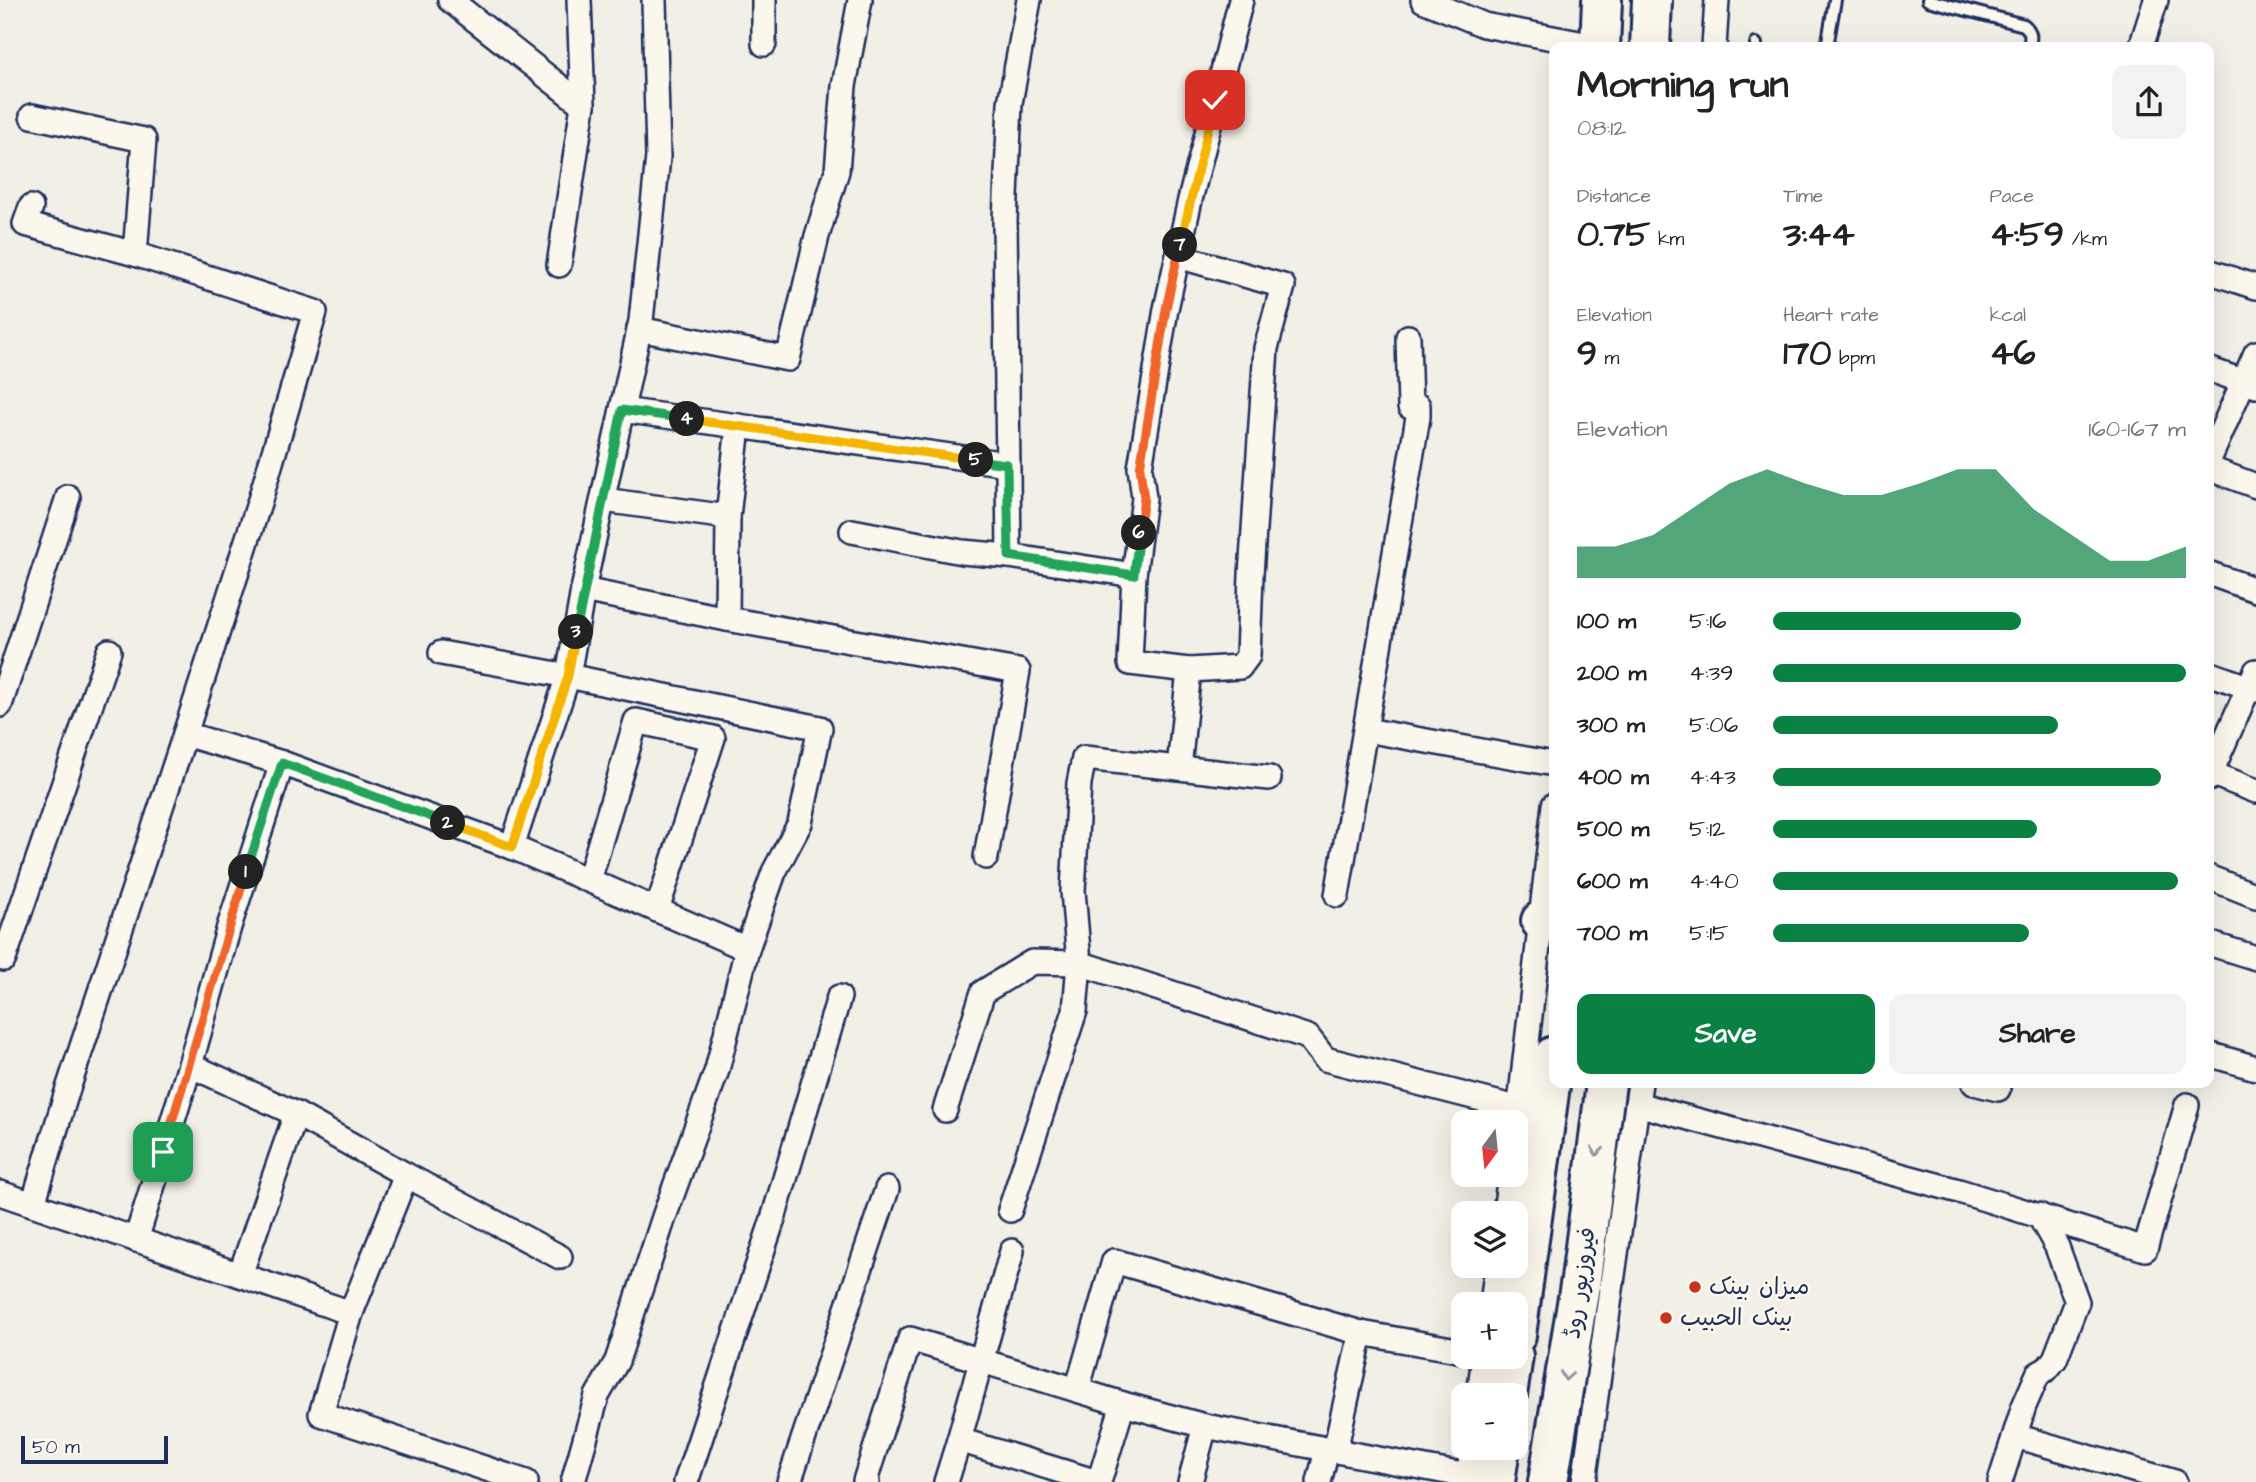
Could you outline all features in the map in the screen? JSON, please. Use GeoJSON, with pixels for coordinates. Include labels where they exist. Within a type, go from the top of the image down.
{"type":"FeatureCollection","features":[{"type":"Feature","properties":{"kind":"highway"},"geometry":{"type":"LineString","coordinates":[[1584,42],[1602,0]]}},
{"type":"Feature","properties":{"kind":"highway"},"geometry":{"type":"LineString","coordinates":[[1650,42],[1652,0]]}},
{"type":"Feature","properties":{"kind":"highway"},"geometry":{"type":"LineString","coordinates":[[1522,1292],[1550,1088]]}},
{"type":"Feature","properties":{"kind":"highway","name":"فیروزپور روڈ"},"geometry":{"type":"LineString","coordinates":[[1548,1482],[1581,1279],[1605,1088]]}},
{"type":"Feature","properties":{"kind":"highway"},"geometry":{"type":"LineString","coordinates":[[1477,1480],[1491,1460]]}},
{"type":"Feature","properties":{"kind":"street"},"geometry":{"type":"LineString","coordinates":[[450,0],[583,105]]}},
{"type":"Feature","properties":{"kind":"street"},"geometry":{"type":"LineString","coordinates":[[559,265],[583,105],[579,0]]}},
{"type":"Feature","properties":{"kind":"street"},"geometry":{"type":"LineString","coordinates":[[512,847],[568,676],[583,590],[639,329],[658,157],[654,0]]}},
{"type":"Feature","properties":{"kind":"street"},"geometry":{"type":"LineString","coordinates":[[764,0],[764,44]]}},
{"type":"Feature","properties":{"kind":"street"},"geometry":{"type":"LineString","coordinates":[[639,329],[788,359],[817,236],[838,170],[844,86],[860,0]]}},
{"type":"Feature","properties":{"kind":"street"},"geometry":{"type":"LineString","coordinates":[[1009,556],[1005,221],[1010,103],[1029,0]]}},
{"type":"Feature","properties":{"kind":"street"},"geometry":{"type":"LineString","coordinates":[[1178,256],[1283,286],[1266,348],[1248,656],[1240,667],[1189,670],[1130,663],[1134,575],[1144,498],[1140,468],[1166,309],[1178,256],[1241,0]]}},
{"type":"Feature","properties":{"kind":"street"},"geometry":{"type":"LineString","coordinates":[[1423,0],[1484,25],[1568,42]]}},
{"type":"Feature","properties":{"kind":"street"},"geometry":{"type":"LineString","coordinates":[[1714,42],[1717,0]]}},
{"type":"Feature","properties":{"kind":"street"},"geometry":{"type":"LineString","coordinates":[[2143,42],[2156,0]]}},
{"type":"Feature","properties":{"kind":"street"},"geometry":{"type":"LineString","coordinates":[[32,116],[144,140],[135,254]]}},
{"type":"Feature","properties":{"kind":"street"},"geometry":{"type":"LineString","coordinates":[[31,207],[25,224],[135,254],[315,312],[260,500],[33,1204]]}},
{"type":"Feature","properties":{"kind":"street"},"geometry":{"type":"LineString","coordinates":[[2214,273],[2256,287]]}},
{"type":"Feature","properties":{"kind":"street"},"geometry":{"type":"LineString","coordinates":[[1337,895],[1418,417],[1418,407],[1410,407],[1408,337]]}},
{"type":"Feature","properties":{"kind":"street"},"geometry":{"type":"LineString","coordinates":[[2214,451],[2250,383],[2256,353]]}},
{"type":"Feature","properties":{"kind":"street"},"geometry":{"type":"LineString","coordinates":[[2214,371],[2250,383]]}},
{"type":"Feature","properties":{"kind":"street"},"geometry":{"type":"LineString","coordinates":[[622,410],[1007,464]]}},
{"type":"Feature","properties":{"kind":"street"},"geometry":{"type":"LineString","coordinates":[[727,619],[728,517],[738,426]]}},
{"type":"Feature","properties":{"kind":"street"},"geometry":{"type":"LineString","coordinates":[[2214,470],[2256,486]]}},
{"type":"Feature","properties":{"kind":"street"},"geometry":{"type":"LineString","coordinates":[[0,705],[68,497]]}},
{"type":"Feature","properties":{"kind":"street"},"geometry":{"type":"LineString","coordinates":[[603,500],[728,517]]}},
{"type":"Feature","properties":{"kind":"street"},"geometry":{"type":"LineString","coordinates":[[852,531],[962,552],[1009,556],[1134,575]]}},
{"type":"Feature","properties":{"kind":"street"},"geometry":{"type":"LineString","coordinates":[[2214,575],[2256,590]]}},
{"type":"Feature","properties":{"kind":"street"},"geometry":{"type":"LineString","coordinates":[[583,590],[727,619],[1018,671],[986,857]]}},
{"type":"Feature","properties":{"kind":"street"},"geometry":{"type":"LineString","coordinates":[[1,963],[109,651]]}},
{"type":"Feature","properties":{"kind":"street"},"geometry":{"type":"LineString","coordinates":[[441,653],[820,728],[800,823],[774,872],[747,949],[717,1070],[664,1217],[617,1361],[597,1396],[573,1482]]}},
{"type":"Feature","properties":{"kind":"street"},"geometry":{"type":"LineString","coordinates":[[1179,768],[1189,670]]}},
{"type":"Feature","properties":{"kind":"street"},"geometry":{"type":"LineString","coordinates":[[2214,674],[2254,683],[2214,765]]}},
{"type":"Feature","properties":{"kind":"street"},"geometry":{"type":"LineString","coordinates":[[589,880],[636,721],[713,738],[657,910]]}},
{"type":"Feature","properties":{"kind":"street"},"geometry":{"type":"LineString","coordinates":[[1366,730],[1549,763]]}},
{"type":"Feature","properties":{"kind":"street"},"geometry":{"type":"LineString","coordinates":[[185,734],[282,763],[512,847],[747,949]]}},
{"type":"Feature","properties":{"kind":"street"},"geometry":{"type":"LineString","coordinates":[[1010,1210],[1075,1011],[1079,963],[1073,891],[1079,783],[1084,758],[1269,778]]}},
{"type":"Feature","properties":{"kind":"street"},"geometry":{"type":"LineString","coordinates":[[136,1240],[229,927],[282,763]]}},
{"type":"Feature","properties":{"kind":"street"},"geometry":{"type":"LineString","coordinates":[[2214,777],[2256,791]]}},
{"type":"Feature","properties":{"kind":"street"},"geometry":{"type":"LineString","coordinates":[[2214,879],[2256,896]]}},
{"type":"Feature","properties":{"kind":"street"},"geometry":{"type":"LineString","coordinates":[[945,1110],[983,992],[1032,962],[1079,963],[1308,1037],[1325,1059],[1520,1109],[1547,921],[1549,888]]}},
{"type":"Feature","properties":{"kind":"street"},"geometry":{"type":"LineString","coordinates":[[2214,945],[2256,958]]}},
{"type":"Feature","properties":{"kind":"street"},"geometry":{"type":"LineString","coordinates":[[686,1482],[773,1219],[839,997]]}},
{"type":"Feature","properties":{"kind":"street"},"geometry":{"type":"LineString","coordinates":[[2214,1056],[2256,1069]]}},
{"type":"Feature","properties":{"kind":"street"},"geometry":{"type":"LineString","coordinates":[[190,1065],[296,1114],[560,1257]]}},
{"type":"Feature","properties":{"kind":"street"},"geometry":{"type":"LineString","coordinates":[[1994,1088],[1998,1089]]}},
{"type":"Feature","properties":{"kind":"street"},"geometry":{"type":"LineString","coordinates":[[1584,1482],[1639,1094],[2145,1249],[2187,1105]]}},
{"type":"Feature","properties":{"kind":"street"},"geometry":{"type":"LineString","coordinates":[[240,1275],[296,1114]]}},
{"type":"Feature","properties":{"kind":"street"},"geometry":{"type":"LineString","coordinates":[[406,1175],[351,1313],[321,1414],[526,1482]]}},
{"type":"Feature","properties":{"kind":"street"},"geometry":{"type":"LineString","coordinates":[[789,1482],[887,1189]]}},
{"type":"Feature","properties":{"kind":"street"},"geometry":{"type":"LineString","coordinates":[[0,1193],[351,1313]]}},
{"type":"Feature","properties":{"kind":"street"},"geometry":{"type":"LineString","coordinates":[[2000,1482],[2024,1406],[2038,1374],[2047,1369],[2063,1344],[2077,1302],[2057,1247],[2039,1215]]}},
{"type":"Feature","properties":{"kind":"street"},"geometry":{"type":"LineString","coordinates":[[946,1482],[1013,1251]]}},
{"type":"Feature","properties":{"kind":"street"},"geometry":{"type":"LineString","coordinates":[[1077,1390],[1114,1261],[1361,1333],[1451,1349]]}},
{"type":"Feature","properties":{"kind":"street"},"geometry":{"type":"LineString","coordinates":[[1319,1482],[1331,1450],[1361,1333]]}},
{"type":"Feature","properties":{"kind":"street"},"geometry":{"type":"LineString","coordinates":[[867,1482],[865,1481],[910,1339],[1205,1426],[1477,1480],[1474,1460]]}},
{"type":"Feature","properties":{"kind":"street"},"geometry":{"type":"LineString","coordinates":[[959,1440],[1098,1482],[1123,1404]]}},
{"type":"Feature","properties":{"kind":"street"},"geometry":{"type":"LineString","coordinates":[[1190,1482],[1205,1426]]}},
{"type":"Feature","properties":{"kind":"street"},"geometry":{"type":"LineString","coordinates":[[2015,1436],[2175,1482]]}},
{"type":"Feature","properties":{"kind":"lane"},"geometry":{"type":"LineString","coordinates":[[1828,42],[1835,0]]}},
{"type":"Feature","properties":{"kind":"lane"},"geometry":{"type":"LineString","coordinates":[[1928,0],[2024,25],[2030,30],[2030,42]]}},
{"type":"Feature","properties":{"kind":"place","name":"میزان بینک"},"geometry":{"type":"Point","coordinates":[1695,1287]}},
{"type":"Feature","properties":{"kind":"place","name":"بينک الحبيب"},"geometry":{"type":"Point","coordinates":[1666,1318]}},
{"type":"Feature","properties":{"kind":"route"},"geometry":{"type":"LineString","coordinates":[[163,1152],[229,927],[282,763],[512,847],[568,676],[581,600],[622,410],[1007,464],[1009,556],[1134,575],[1144,498],[1140,468],[1166,309],[1215,100]]}}]}
